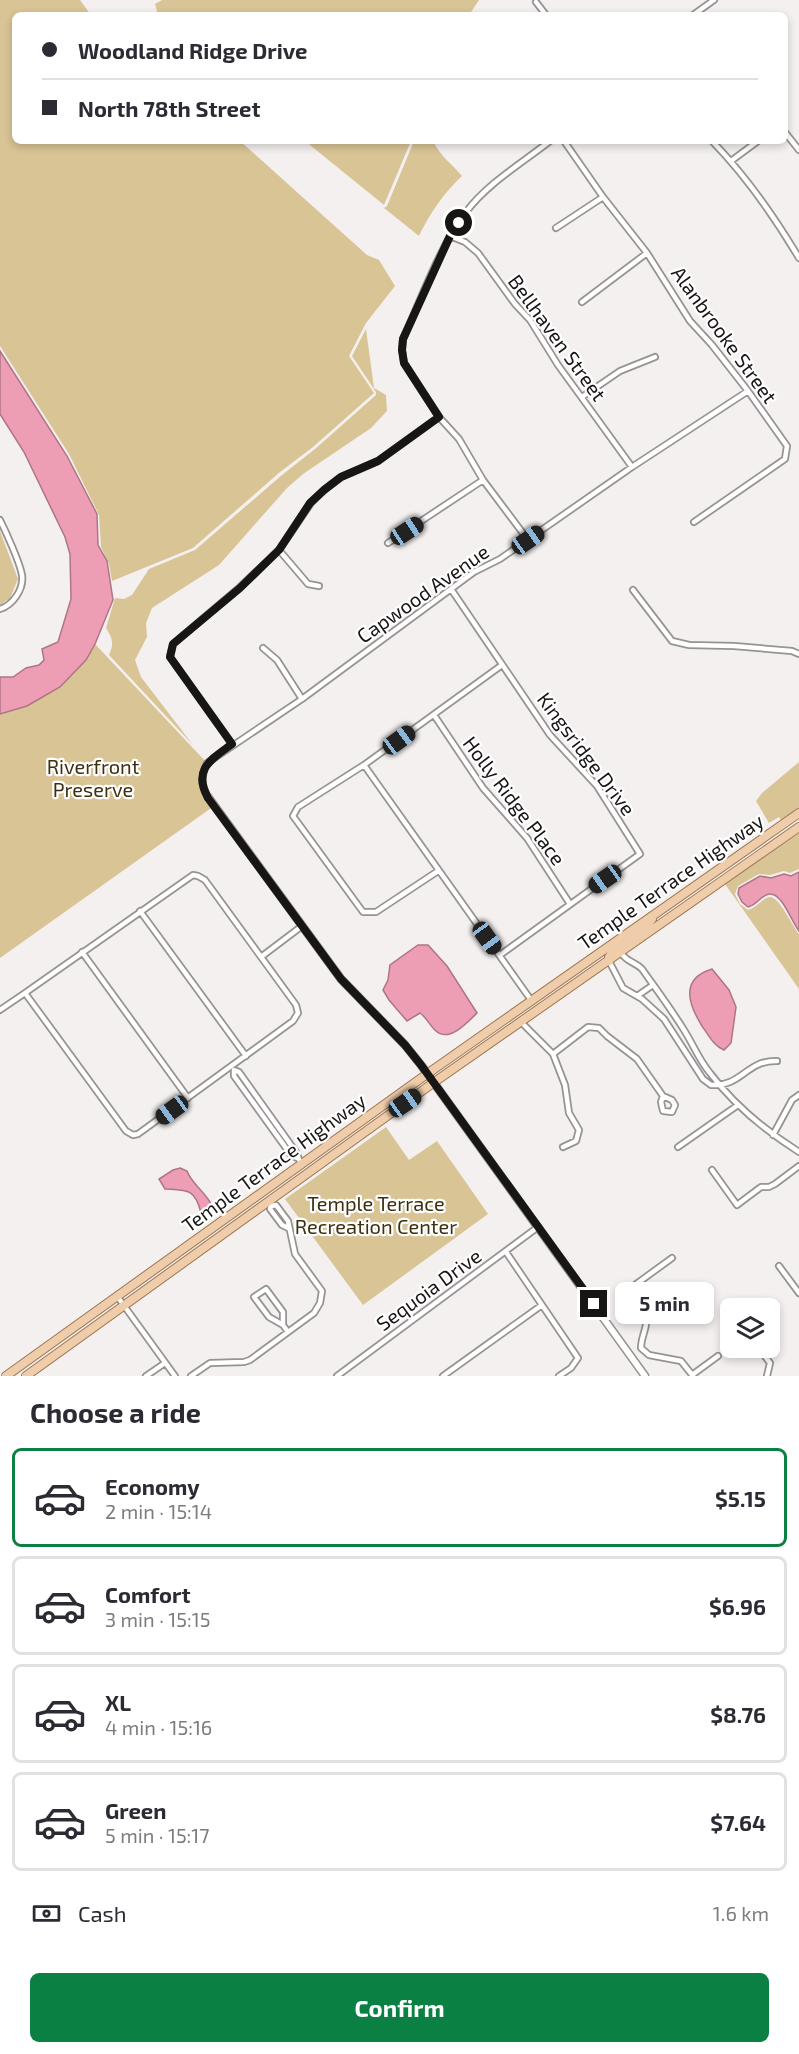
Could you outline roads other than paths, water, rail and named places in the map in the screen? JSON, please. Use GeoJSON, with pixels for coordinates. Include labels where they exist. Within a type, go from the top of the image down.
{"type":"FeatureCollection","features":[{"type":"Feature","properties":{"kind":"main road","name":"Temple Terrace Highway"},"geometry":{"type":"LineString","coordinates":[[6,1376],[299,1161],[799,813]]}},
{"type":"Feature","properties":{"kind":"main road","name":"Temple Terrace Highway"},"geometry":{"type":"LineString","coordinates":[[26,1376],[269,1204],[433,1083],[799,827]]}},
{"type":"Feature","properties":{"kind":"main road"},"geometry":{"type":"LineString","coordinates":[[746,851],[752,860]]}},
{"type":"Feature","properties":{"kind":"main road"},"geometry":{"type":"LineString","coordinates":[[609,962],[613,951],[643,929],[656,913]]}},
{"type":"Feature","properties":{"kind":"main road"},"geometry":{"type":"LineString","coordinates":[[531,1000],[538,1010]]}},
{"type":"Feature","properties":{"kind":"main road"},"geometry":{"type":"LineString","coordinates":[[269,1204],[268,1197],[298,1173],[299,1161]]}},
{"type":"Feature","properties":{"kind":"street"},"geometry":{"type":"LineString","coordinates":[[697,12],[714,0]]}},
{"type":"Feature","properties":{"kind":"street"},"geometry":{"type":"LineString","coordinates":[[536,2],[544,12]]}},
{"type":"Feature","properties":{"kind":"street"},"geometry":{"type":"LineString","coordinates":[[788,136],[799,150]]}},
{"type":"Feature","properties":{"kind":"street"},"geometry":{"type":"LineString","coordinates":[[528,540],[483,480],[459,439],[439,417],[404,363],[402,350],[403,339],[450,236],[467,210],[492,186],[546,144]]}},
{"type":"Feature","properties":{"kind":"street","name":"Alanbrooke Street"},"geometry":{"type":"LineString","coordinates":[[566,144],[647,253],[690,321],[748,391],[787,446],[785,459],[694,522]]}},
{"type":"Feature","properties":{"kind":"street"},"geometry":{"type":"LineString","coordinates":[[715,144],[731,161],[777,222],[799,258]]}},
{"type":"Feature","properties":{"kind":"street"},"geometry":{"type":"LineString","coordinates":[[731,161],[754,144]]}},
{"type":"Feature","properties":{"kind":"street"},"geometry":{"type":"LineString","coordinates":[[556,228],[603,196]]}},
{"type":"Feature","properties":{"kind":"street","name":"Bellhaven Street"},"geometry":{"type":"LineString","coordinates":[[450,236],[465,242],[478,254],[515,304],[530,320],[558,365],[632,467]]}},
{"type":"Feature","properties":{"kind":"street"},"geometry":{"type":"LineString","coordinates":[[582,302],[647,253]]}},
{"type":"Feature","properties":{"kind":"street"},"geometry":{"type":"LineString","coordinates":[[582,397],[620,371],[655,357]]}},
{"type":"Feature","properties":{"kind":"street","name":"Capwood Avenue"},"geometry":{"type":"LineString","coordinates":[[208,798],[203,789],[202,774],[207,763],[232,744],[302,699],[474,572],[500,559],[632,467],[748,391]]}},
{"type":"Feature","properties":{"kind":"street"},"geometry":{"type":"LineString","coordinates":[[232,744],[170,657],[173,644],[240,588],[279,550],[310,503],[324,490],[341,477],[378,461],[439,417]]}},
{"type":"Feature","properties":{"kind":"street"},"geometry":{"type":"LineString","coordinates":[[388,543],[483,480]]}},
{"type":"Feature","properties":{"kind":"street"},"geometry":{"type":"LineString","coordinates":[[0,609],[14,600],[20,590],[22,575],[1,523]]}},
{"type":"Feature","properties":{"kind":"street"},"geometry":{"type":"LineString","coordinates":[[279,550],[308,584],[319,586]]}},
{"type":"Feature","properties":{"kind":"street","name":"Kingsridge Drive"},"geometry":{"type":"LineString","coordinates":[[451,590],[550,735],[597,786],[640,854],[500,955]]}},
{"type":"Feature","properties":{"kind":"street"},"geometry":{"type":"LineString","coordinates":[[633,590],[672,641],[685,645],[734,646],[792,651],[799,654]]}},
{"type":"Feature","properties":{"kind":"street"},"geometry":{"type":"LineString","coordinates":[[263,648],[277,660],[302,699]]}},
{"type":"Feature","properties":{"kind":"street"},"geometry":{"type":"LineString","coordinates":[[438,871],[376,912],[363,912],[293,816],[298,807],[364,765],[502,665]]}},
{"type":"Feature","properties":{"kind":"street","name":"Holly Ridge Place"},"geometry":{"type":"LineString","coordinates":[[434,715],[483,788],[527,838],[570,904]]}},
{"type":"Feature","properties":{"kind":"street"},"geometry":{"type":"LineString","coordinates":[[364,765],[531,1000]]}},
{"type":"Feature","properties":{"kind":"street"},"geometry":{"type":"LineString","coordinates":[[208,798],[341,979],[405,1045],[427,1074],[645,1376]]}},
{"type":"Feature","properties":{"kind":"street"},"geometry":{"type":"LineString","coordinates":[[0,1010],[188,877],[198,876],[205,880],[296,1005],[298,1013],[296,1018],[232,1069],[138,1134],[129,1134],[25,993]]}},
{"type":"Feature","properties":{"kind":"street"},"geometry":{"type":"LineString","coordinates":[[140,911],[246,1056]]}},
{"type":"Feature","properties":{"kind":"street"},"geometry":{"type":"LineString","coordinates":[[261,957],[302,926]]}},
{"type":"Feature","properties":{"kind":"street"},"geometry":{"type":"LineString","coordinates":[[82,952],[188,1098]]}},
{"type":"Feature","properties":{"kind":"street"},"geometry":{"type":"LineString","coordinates":[[621,953],[627,961],[637,964],[642,969],[683,1029],[699,1058],[720,1086],[773,1136],[799,1152]]}},
{"type":"Feature","properties":{"kind":"street"},"geometry":{"type":"LineString","coordinates":[[609,962],[623,988],[653,1008],[664,1019],[703,1079],[711,1085],[720,1086],[730,1083],[757,1064],[777,1061]]}},
{"type":"Feature","properties":{"kind":"street"},"geometry":{"type":"LineString","coordinates":[[637,996],[653,985]]}},
{"type":"Feature","properties":{"kind":"street"},"geometry":{"type":"LineString","coordinates":[[521,1022],[553,1054],[565,1085],[569,1113],[579,1130],[576,1141],[563,1147]]}},
{"type":"Feature","properties":{"kind":"street"},"geometry":{"type":"LineString","coordinates":[[553,1054],[588,1028],[599,1028],[637,1059],[663,1096]]}},
{"type":"Feature","properties":{"kind":"street"},"geometry":{"type":"LineString","coordinates":[[232,1069],[239,1072],[258,1104],[296,1152],[299,1161]]}},
{"type":"Feature","properties":{"kind":"street"},"geometry":{"type":"LineString","coordinates":[[773,1136],[792,1100],[799,1095]]}},
{"type":"Feature","properties":{"kind":"street"},"geometry":{"type":"LineString","coordinates":[[678,1147],[738,1105]]}},
{"type":"Feature","properties":{"kind":"street"},"geometry":{"type":"LineString","coordinates":[[712,1170],[737,1205],[761,1187],[769,1187],[799,1166]]}},
{"type":"Feature","properties":{"kind":"street"},"geometry":{"type":"LineString","coordinates":[[191,1376],[210,1363],[247,1361],[314,1313],[319,1307],[322,1294],[320,1288],[295,1254],[288,1221],[276,1205],[269,1204]]}},
{"type":"Feature","properties":{"kind":"street","name":"Sequoia Drive"},"geometry":{"type":"LineString","coordinates":[[337,1376],[538,1227]]}},
{"type":"Feature","properties":{"kind":"street"},"geometry":{"type":"LineString","coordinates":[[506,1252],[578,1358],[571,1368],[559,1376]]}},
{"type":"Feature","properties":{"kind":"street"},"geometry":{"type":"LineString","coordinates":[[672,1258],[628,1290],[647,1322],[641,1348],[649,1355],[681,1361],[693,1375],[718,1356]]}},
{"type":"Feature","properties":{"kind":"street"},"geometry":{"type":"LineString","coordinates":[[779,1266],[799,1293]]}},
{"type":"Feature","properties":{"kind":"street"},"geometry":{"type":"LineString","coordinates":[[283,1325],[283,1312],[266,1288],[255,1297],[269,1317],[283,1325],[288,1332]]}},
{"type":"Feature","properties":{"kind":"street"},"geometry":{"type":"LineString","coordinates":[[117,1296],[175,1376]]}},
{"type":"Feature","properties":{"kind":"street"},"geometry":{"type":"LineString","coordinates":[[443,1376],[542,1305]]}},
{"type":"Feature","properties":{"kind":"street"},"geometry":{"type":"LineString","coordinates":[[766,1358],[770,1363],[767,1376]]}},
{"type":"Feature","properties":{"kind":"street"},"geometry":{"type":"LineString","coordinates":[[146,1376],[165,1363]]}},
{"type":"Feature","properties":{"kind":"park label","name":"Riverfront Preserve"},"geometry":{"type":"Point","coordinates":[93,778]}},
{"type":"Feature","properties":{"kind":"park label","name":"Temple Terrace Recreation Center"},"geometry":{"type":"Point","coordinates":[376,1216]}}]}
